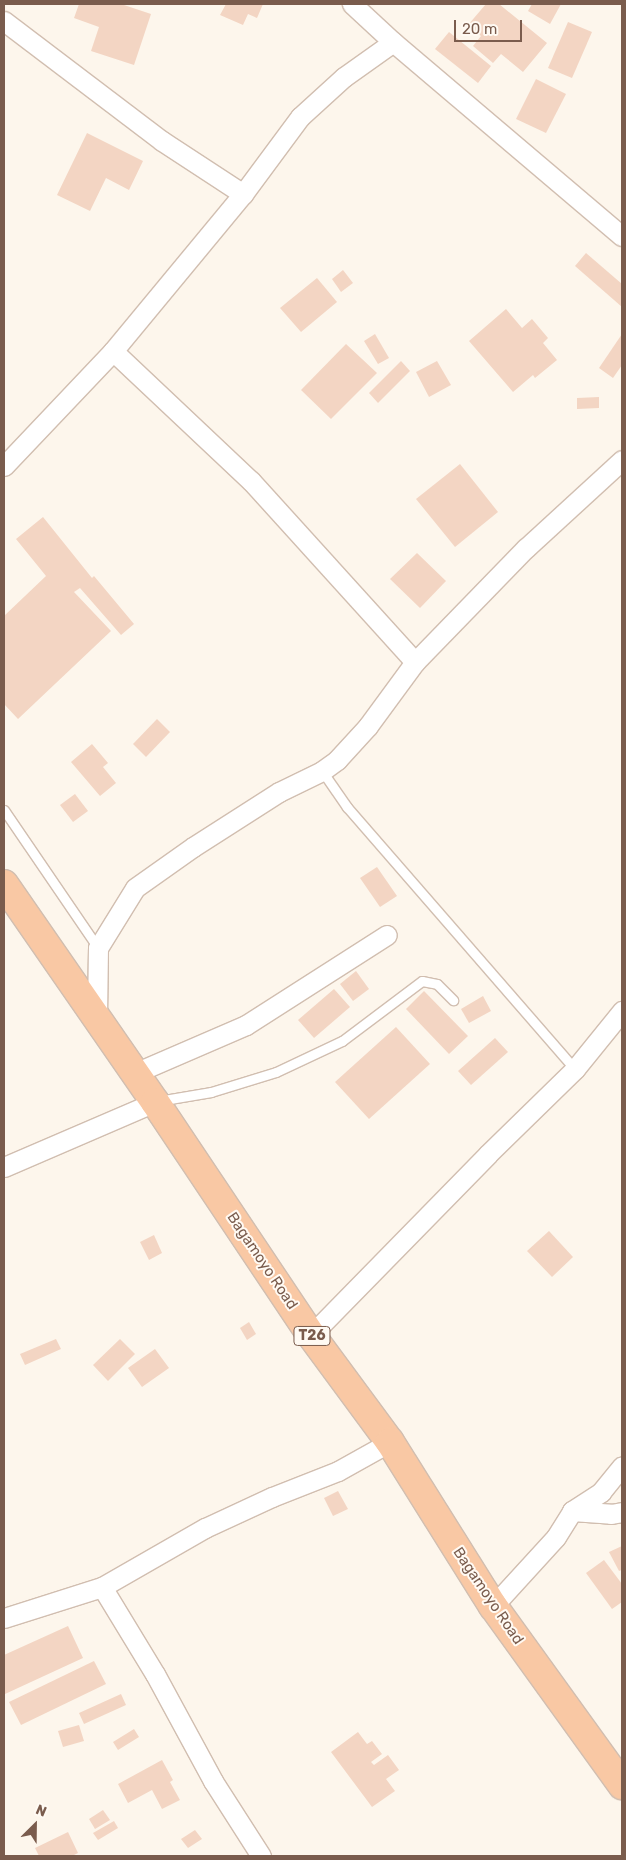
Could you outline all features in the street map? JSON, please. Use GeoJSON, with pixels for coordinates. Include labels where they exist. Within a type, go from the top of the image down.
{"type":"FeatureCollection","features":[{"type":"Feature","properties":{"kind":"highway","name":"Bagamoyo Road"},"geometry":{"type":"LineString","coordinates":[[4,884],[155,1102],[311,1335],[390,1442],[492,1606],[622,1785]]}},
{"type":"Feature","properties":{"kind":"street"},"geometry":{"type":"LineString","coordinates":[[352,4],[393,42],[622,236]]}},
{"type":"Feature","properties":{"kind":"street"},"geometry":{"type":"LineString","coordinates":[[4,22],[162,141],[243,194]]}},
{"type":"Feature","properties":{"kind":"street"},"geometry":{"type":"LineString","coordinates":[[4,466],[114,350],[243,194],[300,117],[344,77],[393,42]]}},
{"type":"Feature","properties":{"kind":"street"},"geometry":{"type":"LineString","coordinates":[[114,350],[251,480],[415,662]]}},
{"type":"Feature","properties":{"kind":"street"},"geometry":{"type":"LineString","coordinates":[[97,1018],[98,948],[135,888],[193,846],[279,792],[322,771],[352,746],[415,662],[526,548],[622,460]]}},
{"type":"Feature","properties":{"kind":"street"},"geometry":{"type":"LineString","coordinates":[[135,1073],[246,1024],[387,934]]}},
{"type":"Feature","properties":{"kind":"street"},"geometry":{"type":"LineString","coordinates":[[311,1335],[575,1068],[622,1011]]}},
{"type":"Feature","properties":{"kind":"street"},"geometry":{"type":"LineString","coordinates":[[4,1167],[155,1102]]}},
{"type":"Feature","properties":{"kind":"street"},"geometry":{"type":"LineString","coordinates":[[4,1618],[102,1587],[205,1528],[272,1497],[338,1471],[390,1442]]}},
{"type":"Feature","properties":{"kind":"street"},"geometry":{"type":"LineString","coordinates":[[492,1606],[556,1537],[572,1511],[601,1492],[622,1466]]}},
{"type":"Feature","properties":{"kind":"street"},"geometry":{"type":"LineString","coordinates":[[572,1511],[611,1514],[622,1512]]}},
{"type":"Feature","properties":{"kind":"street"},"geometry":{"type":"LineString","coordinates":[[102,1587],[154,1674],[213,1781],[261,1856]]}},
{"type":"Feature","properties":{"kind":"lane"},"geometry":{"type":"LineString","coordinates":[[322,771],[347,807],[536,1021],[575,1068]]}},
{"type":"Feature","properties":{"kind":"lane"},"geometry":{"type":"LineString","coordinates":[[4,810],[98,948]]}},
{"type":"Feature","properties":{"kind":"lane"},"geometry":{"type":"LineString","coordinates":[[155,1102],[211,1092],[276,1072],[342,1041],[422,981],[437,984],[453,1000]]}},
{"type":"Feature","properties":{"kind":"building"},"geometry":{"type":"Polygon","coordinates":[[[79,4],[121,4],[151,14],[134,65],[91,51],[99,27],[74,18],[79,4]]]}},
{"type":"Feature","properties":{"kind":"building"},"geometry":{"type":"Polygon","coordinates":[[[226,4],[263,4],[257,18],[248,14],[243,25],[220,15],[226,4]]]}},
{"type":"Feature","properties":{"kind":"building"},"geometry":{"type":"Polygon","coordinates":[[[486,4],[499,4],[547,43],[523,72],[501,54],[493,63],[473,46],[481,36],[468,25],[486,4]]]}},
{"type":"Feature","properties":{"kind":"building"},"geometry":{"type":"Polygon","coordinates":[[[532,4],[561,4],[550,24],[528,11],[532,4]]]}},
{"type":"Feature","properties":{"kind":"building"},"geometry":{"type":"Polygon","coordinates":[[[568,22],[592,32],[572,78],[548,68],[568,22]]]}},
{"type":"Feature","properties":{"kind":"building"},"geometry":{"type":"Polygon","coordinates":[[[449,32],[491,66],[478,83],[435,49],[449,32]]]}},
{"type":"Feature","properties":{"kind":"building"},"geometry":{"type":"Polygon","coordinates":[[[536,79],[566,94],[546,133],[516,119],[536,79]]]}},
{"type":"Feature","properties":{"kind":"building"},"geometry":{"type":"Polygon","coordinates":[[[87,133],[143,161],[129,190],[106,178],[90,211],[57,195],[87,133]]]}},
{"type":"Feature","properties":{"kind":"building"},"geometry":{"type":"Polygon","coordinates":[[[586,253],[622,284],[622,307],[575,266],[586,253]]]}},
{"type":"Feature","properties":{"kind":"building"},"geometry":{"type":"Polygon","coordinates":[[[343,270],[353,283],[341,292],[332,279],[343,270]]]}},
{"type":"Feature","properties":{"kind":"building"},"geometry":{"type":"Polygon","coordinates":[[[317,278],[337,302],[301,332],[280,308],[317,278]]]}},
{"type":"Feature","properties":{"kind":"building"},"geometry":{"type":"Polygon","coordinates":[[[506,309],[522,328],[532,319],[548,338],[543,343],[557,360],[535,378],[533,375],[513,392],[469,341],[506,309]]]}},
{"type":"Feature","properties":{"kind":"building"},"geometry":{"type":"Polygon","coordinates":[[[375,334],[389,358],[378,364],[364,341],[375,334]]]}},
{"type":"Feature","properties":{"kind":"building"},"geometry":{"type":"Polygon","coordinates":[[[622,334],[622,365],[613,378],[599,368],[622,334]]]}},
{"type":"Feature","properties":{"kind":"building"},"geometry":{"type":"Polygon","coordinates":[[[346,344],[377,373],[331,419],[301,390],[346,344]]]}},
{"type":"Feature","properties":{"kind":"building"},"geometry":{"type":"Polygon","coordinates":[[[401,361],[410,371],[378,403],[369,393],[401,361]]]}},
{"type":"Feature","properties":{"kind":"building"},"geometry":{"type":"Polygon","coordinates":[[[437,361],[451,385],[429,397],[416,372],[437,361]]]}},
{"type":"Feature","properties":{"kind":"building"},"geometry":{"type":"Polygon","coordinates":[[[599,397],[599,408],[577,409],[577,398],[599,397]]]}},
{"type":"Feature","properties":{"kind":"building"},"geometry":{"type":"Polygon","coordinates":[[[460,464],[498,512],[455,547],[416,499],[460,464]]]}},
{"type":"Feature","properties":{"kind":"building"},"geometry":{"type":"Polygon","coordinates":[[[43,517],[92,578],[94,576],[134,624],[121,635],[80,588],[74,592],[111,631],[18,719],[4,704],[4,616],[46,576],[16,539],[43,517]]]}},
{"type":"Feature","properties":{"kind":"building"},"geometry":{"type":"Polygon","coordinates":[[[417,553],[446,581],[420,608],[390,579],[417,553]]]}},
{"type":"Feature","properties":{"kind":"building"},"geometry":{"type":"Polygon","coordinates":[[[157,719],[170,732],[146,757],[133,744],[157,719]]]}},
{"type":"Feature","properties":{"kind":"building"},"geometry":{"type":"Polygon","coordinates":[[[92,744],[108,763],[103,767],[116,783],[100,796],[71,762],[92,744]]]}},
{"type":"Feature","properties":{"kind":"building"},"geometry":{"type":"Polygon","coordinates":[[[75,794],[88,811],[73,822],[60,805],[75,794]]]}},
{"type":"Feature","properties":{"kind":"building"},"geometry":{"type":"Polygon","coordinates":[[[377,867],[397,896],[380,907],[360,878],[377,867]]]}},
{"type":"Feature","properties":{"kind":"building"},"geometry":{"type":"Polygon","coordinates":[[[356,971],[369,989],[353,1001],[340,984],[356,971]]]}},
{"type":"Feature","properties":{"kind":"building"},"geometry":{"type":"Polygon","coordinates":[[[334,989],[350,1007],[314,1038],[298,1020],[334,989]]]}},
{"type":"Feature","properties":{"kind":"building"},"geometry":{"type":"Polygon","coordinates":[[[424,991],[468,1036],[449,1054],[406,1009],[424,991]]]}},
{"type":"Feature","properties":{"kind":"building"},"geometry":{"type":"Polygon","coordinates":[[[483,996],[491,1011],[469,1023],[461,1009],[483,996]]]}},
{"type":"Feature","properties":{"kind":"building"},"geometry":{"type":"Polygon","coordinates":[[[396,1027],[430,1064],[369,1119],[335,1082],[396,1027]]]}},
{"type":"Feature","properties":{"kind":"building"},"geometry":{"type":"Polygon","coordinates":[[[495,1038],[508,1052],[471,1085],[458,1071],[495,1038]]]}},
{"type":"Feature","properties":{"kind":"building"},"geometry":{"type":"Polygon","coordinates":[[[549,1231],[573,1257],[552,1277],[527,1251],[549,1231]]]}},
{"type":"Feature","properties":{"kind":"building"},"geometry":{"type":"Polygon","coordinates":[[[154,1235],[162,1253],[149,1260],[140,1242],[154,1235]]]}},
{"type":"Feature","properties":{"kind":"building"},"geometry":{"type":"Polygon","coordinates":[[[249,1322],[256,1334],[247,1340],[240,1328],[249,1322]]]}},
{"type":"Feature","properties":{"kind":"building"},"geometry":{"type":"Polygon","coordinates":[[[56,1339],[61,1349],[25,1365],[20,1354],[56,1339]]]}},
{"type":"Feature","properties":{"kind":"building"},"geometry":{"type":"Polygon","coordinates":[[[120,1339],[135,1354],[108,1381],[93,1365],[120,1339]]]}},
{"type":"Feature","properties":{"kind":"building"},"geometry":{"type":"Polygon","coordinates":[[[155,1349],[169,1368],[142,1387],[128,1368],[155,1349]]]}},
{"type":"Feature","properties":{"kind":"building"},"geometry":{"type":"Polygon","coordinates":[[[338,1491],[348,1509],[333,1516],[324,1498],[338,1491]]]}},
{"type":"Feature","properties":{"kind":"building"},"geometry":{"type":"Polygon","coordinates":[[[622,1546],[622,1570],[619,1571],[609,1552],[622,1546]]]}},
{"type":"Feature","properties":{"kind":"building"},"geometry":{"type":"Polygon","coordinates":[[[604,1560],[622,1584],[622,1602],[612,1609],[586,1573],[604,1560]]]}},
{"type":"Feature","properties":{"kind":"building"},"geometry":{"type":"Polygon","coordinates":[[[68,1626],[83,1658],[5,1694],[4,1655],[68,1626]]]}},
{"type":"Feature","properties":{"kind":"building"},"geometry":{"type":"Polygon","coordinates":[[[94,1661],[106,1684],[21,1725],[9,1702],[94,1661]]]}},
{"type":"Feature","properties":{"kind":"building"},"geometry":{"type":"Polygon","coordinates":[[[121,1694],[126,1705],[84,1724],[79,1713],[121,1694]]]}},
{"type":"Feature","properties":{"kind":"building"},"geometry":{"type":"Polygon","coordinates":[[[79,1725],[84,1741],[63,1747],[58,1731],[79,1725]]]}},
{"type":"Feature","properties":{"kind":"building"},"geometry":{"type":"Polygon","coordinates":[[[134,1729],[139,1737],[118,1750],[113,1742],[134,1729]]]}},
{"type":"Feature","properties":{"kind":"building"},"geometry":{"type":"Polygon","coordinates":[[[358,1732],[367,1744],[372,1741],[382,1754],[371,1762],[374,1765],[388,1755],[399,1770],[386,1779],[395,1791],[372,1807],[331,1752],[358,1732]]]}},
{"type":"Feature","properties":{"kind":"building"},"geometry":{"type":"Polygon","coordinates":[[[162,1760],[173,1780],[170,1782],[180,1800],[162,1809],[152,1790],[128,1803],[118,1784],[162,1760]]]}},
{"type":"Feature","properties":{"kind":"building"},"geometry":{"type":"Polygon","coordinates":[[[103,1810],[110,1820],[95,1829],[89,1819],[103,1810]]]}},
{"type":"Feature","properties":{"kind":"building"},"geometry":{"type":"Polygon","coordinates":[[[114,1821],[118,1828],[98,1840],[93,1833],[114,1821]]]}},
{"type":"Feature","properties":{"kind":"building"},"geometry":{"type":"Polygon","coordinates":[[[195,1830],[202,1839],[188,1848],[181,1839],[195,1830]]]}},
{"type":"Feature","properties":{"kind":"building"},"geometry":{"type":"Polygon","coordinates":[[[68,1832],[78,1853],[72,1856],[39,1856],[35,1848],[68,1832]]]}}]}
